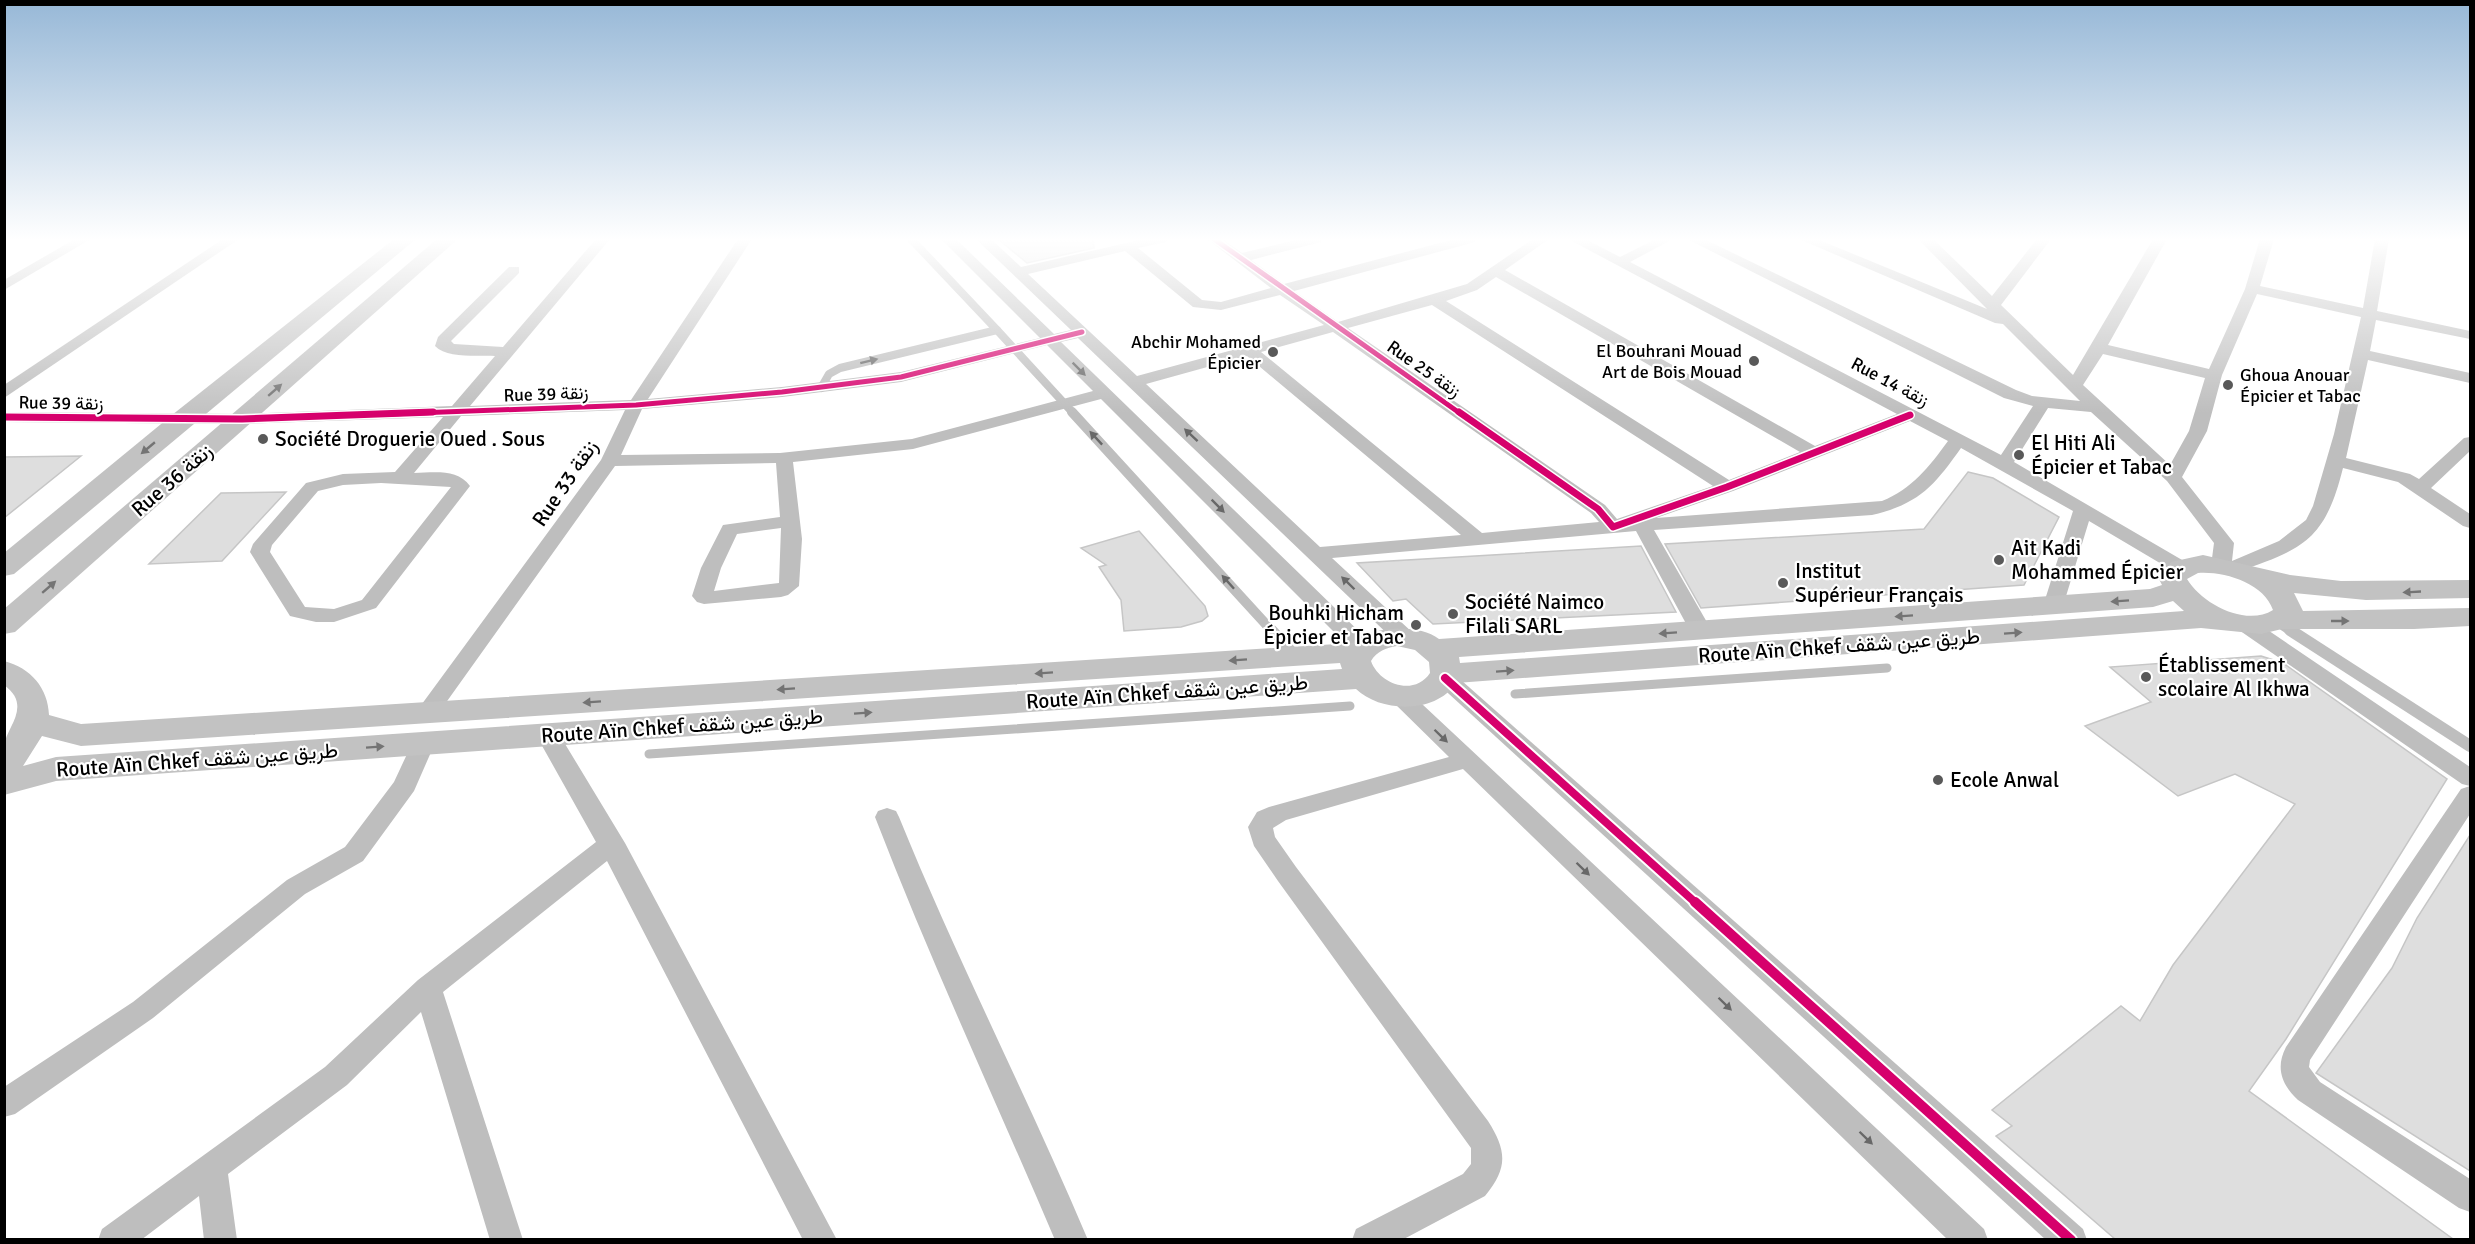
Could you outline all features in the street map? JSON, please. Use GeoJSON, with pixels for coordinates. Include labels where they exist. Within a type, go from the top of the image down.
{"type":"FeatureCollection","features":[{"type":"Feature","properties":{"kind":"main road","name":"Rue 36 زنقة"},"geometry":{"type":"LineString","coordinates":[[4,568],[334,297]]}},
{"type":"Feature","properties":{"kind":"main road","name":"Rue 36 زنقة"},"geometry":{"type":"LineString","coordinates":[[4,625],[382,297]]}},
{"type":"Feature","properties":{"kind":"main road","name":"Route Aïn Chkef طريق عين شقف"},"geometry":{"type":"LineString","coordinates":[[1442,667],[1701,631],[2153,598],[2203,564],[2236,570]]}},
{"type":"Feature","properties":{"kind":"main road"},"geometry":{"type":"LineString","coordinates":[[2236,570],[2355,592],[2389,594],[2470,589]]}},
{"type":"Feature","properties":{"kind":"main road"},"geometry":{"type":"LineString","coordinates":[[2236,570],[2282,596],[2288,605],[2289,613],[2280,621]]}},
{"type":"Feature","properties":{"kind":"main road"},"geometry":{"type":"LineString","coordinates":[[2179,579],[2194,605],[2237,622]]}},
{"type":"Feature","properties":{"kind":"main road"},"geometry":{"type":"LineString","coordinates":[[2280,621],[2414,620],[2470,617]]}},
{"type":"Feature","properties":{"kind":"main road","name":"Route Aïn Chkef طريق عين شقف"},"geometry":{"type":"LineString","coordinates":[[1442,667],[2201,619],[2269,624],[2280,621]]}},
{"type":"Feature","properties":{"kind":"main road"},"geometry":{"type":"LineString","coordinates":[[1382,638],[1405,638],[1425,642],[1442,667],[1439,685],[1414,695],[1384,692],[1361,659],[1382,638]]}},
{"type":"Feature","properties":{"kind":"main road","name":"Route Aïn Chkef طريق عين شقف"},"geometry":{"type":"LineString","coordinates":[[4,783],[56,769],[425,728],[1295,656],[1361,659]]}},
{"type":"Feature","properties":{"kind":"main road","name":"Route Aïn Chkef طريق عين شقف"},"geometry":{"type":"LineString","coordinates":[[33,722],[81,735],[425,728],[548,735],[1361,659]]}},
{"type":"Feature","properties":{"kind":"main road"},"geometry":{"type":"LineString","coordinates":[[4,671],[17,678],[31,693],[34,703],[33,722],[16,753],[4,766]]}},
{"type":"Feature","properties":{"kind":"street"},"geometry":{"type":"LineString","coordinates":[[4,393],[145,297]]}},
{"type":"Feature","properties":{"kind":"street"},"geometry":{"type":"LineString","coordinates":[[487,297],[443,340],[443,346],[452,349],[506,352]]}},
{"type":"Feature","properties":{"kind":"street"},"geometry":{"type":"LineString","coordinates":[[398,480],[553,297]]}},
{"type":"Feature","properties":{"kind":"street","name":"Rue 33 زنقة"},"geometry":{"type":"LineString","coordinates":[[4,1104],[143,1010],[296,887],[354,854],[405,785],[425,728],[610,461],[636,405],[707,297]]}},
{"type":"Feature","properties":{"kind":"street"},"geometry":{"type":"LineString","coordinates":[[1007,297],[1104,393],[1361,659]]}},
{"type":"Feature","properties":{"kind":"street"},"geometry":{"type":"LineString","coordinates":[[1045,297],[1405,638]]}},
{"type":"Feature","properties":{"kind":"street"},"geometry":{"type":"LineString","coordinates":[[1189,297],[1205,306],[1221,306],[1259,297]]}},
{"type":"Feature","properties":{"kind":"street","name":"Rue 25 زنقة"},"geometry":{"type":"LineString","coordinates":[[1293,297],[1598,509],[1613,527]]}},
{"type":"Feature","properties":{"kind":"street"},"geometry":{"type":"LineString","coordinates":[[1134,382],[1443,297]]}},
{"type":"Feature","properties":{"kind":"street"},"geometry":{"type":"LineString","coordinates":[[1542,297],[1814,453]]}},
{"type":"Feature","properties":{"kind":"street","name":"Rue 14 زنقة"},"geometry":{"type":"LineString","coordinates":[[1686,297],[2083,508],[2179,579]]}},
{"type":"Feature","properties":{"kind":"street"},"geometry":{"type":"LineString","coordinates":[[1812,297],[2010,394],[2043,403],[2096,407]]}},
{"type":"Feature","properties":{"kind":"street"},"geometry":{"type":"LineString","coordinates":[[1945,297],[2009,324]]}},
{"type":"Feature","properties":{"kind":"street"},"geometry":{"type":"LineString","coordinates":[[1983,297],[2096,407],[2173,477],[2224,543],[2236,570],[2285,547],[2316,521],[2336,461],[2371,297]]}},
{"type":"Feature","properties":{"kind":"street"},"geometry":{"type":"LineString","coordinates":[[1992,306],[1999,297]]}},
{"type":"Feature","properties":{"kind":"street"},"geometry":{"type":"LineString","coordinates":[[2074,386],[2099,348],[2128,297]]}},
{"type":"Feature","properties":{"kind":"street"},"geometry":{"type":"LineString","coordinates":[[2173,477],[2198,431],[2214,375],[2248,297]]}},
{"type":"Feature","properties":{"kind":"street"},"geometry":{"type":"LineString","coordinates":[[2291,297],[2470,335]]}},
{"type":"Feature","properties":{"kind":"street"},"geometry":{"type":"LineString","coordinates":[[1434,300],[1726,487]]}},
{"type":"Feature","properties":{"kind":"street","name":"Rue 39 زنقة"},"geometry":{"type":"LineString","coordinates":[[4,417],[242,419],[636,405],[821,388],[901,377],[1082,332]]}},
{"type":"Feature","properties":{"kind":"street"},"geometry":{"type":"LineString","coordinates":[[2099,348],[2214,375]]}},
{"type":"Feature","properties":{"kind":"street"},"geometry":{"type":"LineString","coordinates":[[1249,350],[1478,539]]}},
{"type":"Feature","properties":{"kind":"street"},"geometry":{"type":"LineString","coordinates":[[2360,353],[2470,378]]}},
{"type":"Feature","properties":{"kind":"street"},"geometry":{"type":"LineString","coordinates":[[610,461],[784,457],[913,444],[1104,393]]}},
{"type":"Feature","properties":{"kind":"street"},"geometry":{"type":"LineString","coordinates":[[2004,464],[2043,403]]}},
{"type":"Feature","properties":{"kind":"street"},"geometry":{"type":"LineString","coordinates":[[1613,527],[1726,487],[1910,415]]}},
{"type":"Feature","properties":{"kind":"street"},"geometry":{"type":"LineString","coordinates":[[1316,553],[1613,527],[1643,527],[1849,512],[1896,504],[1920,487],[1958,440]]}},
{"type":"Feature","properties":{"kind":"street"},"geometry":{"type":"LineString","coordinates":[[2421,487],[2470,442]]}},
{"type":"Feature","properties":{"kind":"street"},"geometry":{"type":"LineString","coordinates":[[784,457],[792,539],[789,586],[786,589],[704,598],[702,596],[711,568],[730,529],[790,521]]}},
{"type":"Feature","properties":{"kind":"street"},"geometry":{"type":"LineString","coordinates":[[2336,461],[2404,478],[2421,487],[2470,522]]}},
{"type":"Feature","properties":{"kind":"street"},"geometry":{"type":"LineString","coordinates":[[453,479],[461,486],[369,604],[357,610],[327,617],[297,612],[260,552],[263,544],[312,488],[322,483],[334,480],[398,480],[453,479]]}},
{"type":"Feature","properties":{"kind":"street"},"geometry":{"type":"LineString","coordinates":[[2052,606],[2083,508]]}},
{"type":"Feature","properties":{"kind":"street"},"geometry":{"type":"LineString","coordinates":[[1643,527],[1701,631]]}},
{"type":"Feature","properties":{"kind":"street"},"geometry":{"type":"LineString","coordinates":[[2237,622],[2470,778]]}},
{"type":"Feature","properties":{"kind":"street"},"geometry":{"type":"LineString","coordinates":[[1442,667],[2071,1239]]}},
{"type":"Feature","properties":{"kind":"street"},"geometry":{"type":"LineString","coordinates":[[1399,695],[1972,1239]]}},
{"type":"Feature","properties":{"kind":"street"},"geometry":{"type":"LineString","coordinates":[[548,735],[612,843],[821,1239]]}},
{"type":"Feature","properties":{"kind":"street"},"geometry":{"type":"LineString","coordinates":[[1368,1239],[1474,1185],[1487,1173],[1490,1161],[1488,1151],[1464,1112],[1287,874],[1263,839],[1260,827],[1263,820],[1278,813],[1467,760]]}},
{"type":"Feature","properties":{"kind":"street"},"geometry":{"type":"LineString","coordinates":[[2470,795],[2296,1056],[2293,1065],[2296,1078],[2308,1091],[2470,1197]]}},
{"type":"Feature","properties":{"kind":"street"},"geometry":{"type":"LineString","coordinates":[[886,817],[925,913],[986,1043],[1072,1239]]}},
{"type":"Feature","properties":{"kind":"street"},"geometry":{"type":"LineString","coordinates":[[114,1239],[336,1076],[428,988],[612,843]]}},
{"type":"Feature","properties":{"kind":"street"},"geometry":{"type":"LineString","coordinates":[[428,988],[507,1239]]}},
{"type":"Feature","properties":{"kind":"street"},"geometry":{"type":"LineString","coordinates":[[212,1167],[221,1239]]}},
{"type":"Feature","properties":{"kind":"lane"},"geometry":{"type":"LineString","coordinates":[[966,297],[1295,656]]}},
{"type":"Feature","properties":{"kind":"lane"},"geometry":{"type":"LineString","coordinates":[[821,388],[829,374],[840,368],[997,330]]}},
{"type":"Feature","properties":{"kind":"lane"},"geometry":{"type":"LineString","coordinates":[[2280,621],[2470,746]]}},
{"type":"Feature","properties":{"kind":"building"},"geometry":{"type":"Polygon","coordinates":[[[81,456],[4,518],[4,457],[81,456]]]}},
{"type":"Feature","properties":{"kind":"building"},"geometry":{"type":"Polygon","coordinates":[[[1968,472],[1993,478],[2059,517],[2024,585],[1701,608],[1665,544],[1924,529],[1968,472]]]}},
{"type":"Feature","properties":{"kind":"building"},"geometry":{"type":"Polygon","coordinates":[[[286,492],[222,561],[149,564],[221,493],[286,492]]]}},
{"type":"Feature","properties":{"kind":"building"},"geometry":{"type":"Polygon","coordinates":[[[1139,531],[1205,606],[1208,616],[1202,621],[1181,627],[1124,631],[1121,600],[1099,567],[1106,565],[1081,548],[1139,531]]]}},
{"type":"Feature","properties":{"kind":"building"},"geometry":{"type":"Polygon","coordinates":[[[1641,546],[1676,612],[1433,624],[1406,599],[1393,601],[1357,563],[1641,546]]]}},
{"type":"Feature","properties":{"kind":"building"},"geometry":{"type":"Polygon","coordinates":[[[2261,656],[2283,663],[2447,779],[2286,1039],[2249,1091],[2453,1239],[2115,1239],[1996,1136],[2012,1126],[1992,1110],[2121,1006],[2140,1021],[2173,965],[2295,804],[2235,774],[2178,796],[2085,726],[2151,702],[2110,667],[2261,656]]]}},
{"type":"Feature","properties":{"kind":"building"},"geometry":{"type":"Polygon","coordinates":[[[2470,835],[2470,1171],[2316,1073],[2392,968],[2417,918],[2470,835]]]}},
{"type":"Feature","properties":{"kind":"waterway"},"geometry":{"type":"LineString","coordinates":[[1515,694],[1887,668]]}},
{"type":"Feature","properties":{"kind":"waterway"},"geometry":{"type":"LineString","coordinates":[[649,754],[1350,706]]}},
{"type":"Feature","properties":{"kind":"cycle path"},"geometry":{"type":"LineString","coordinates":[[1293,297],[1598,509],[1613,527],[1727,487],[1910,415]]}},
{"type":"Feature","properties":{"kind":"cycle path"},"geometry":{"type":"LineString","coordinates":[[4,417],[242,419],[636,405],[782,392],[901,377],[1082,332]]}},
{"type":"Feature","properties":{"kind":"cycle path"},"geometry":{"type":"LineString","coordinates":[[1445,678],[2071,1240]]}},
{"type":"Feature","properties":{"kind":"place","name":"Abchir Mohamed Épicier"},"geometry":{"type":"Point","coordinates":[1273,352]}},
{"type":"Feature","properties":{"kind":"place","name":"El Bouhrani Mouad Art de Bois Mouad"},"geometry":{"type":"Point","coordinates":[1754,361]}},
{"type":"Feature","properties":{"kind":"place","name":"Ghoua Anouar Épicier et Tabac"},"geometry":{"type":"Point","coordinates":[2228,385]}},
{"type":"Feature","properties":{"kind":"place","name":"Société Droguerie Oued . Sous"},"geometry":{"type":"Point","coordinates":[263,439]}},
{"type":"Feature","properties":{"kind":"place","name":"El Hiti Ali Épicier et Tabac"},"geometry":{"type":"Point","coordinates":[2019,455]}},
{"type":"Feature","properties":{"kind":"place","name":"Ait Kadi Mohammed Épicier"},"geometry":{"type":"Point","coordinates":[1999,560]}},
{"type":"Feature","properties":{"kind":"place","name":"Institut Supérieur Français"},"geometry":{"type":"Point","coordinates":[1783,583]}},
{"type":"Feature","properties":{"kind":"place","name":"Société Naimco Filali SARL"},"geometry":{"type":"Point","coordinates":[1453,614]}},
{"type":"Feature","properties":{"kind":"place","name":"Bouhki Hicham Épicier et Tabac"},"geometry":{"type":"Point","coordinates":[1416,625]}},
{"type":"Feature","properties":{"kind":"place","name":"Établissement scolaire Al Ikhwa"},"geometry":{"type":"Point","coordinates":[2146,677]}},
{"type":"Feature","properties":{"kind":"place","name":"Ecole Anwal"},"geometry":{"type":"Point","coordinates":[1938,780]}}]}
